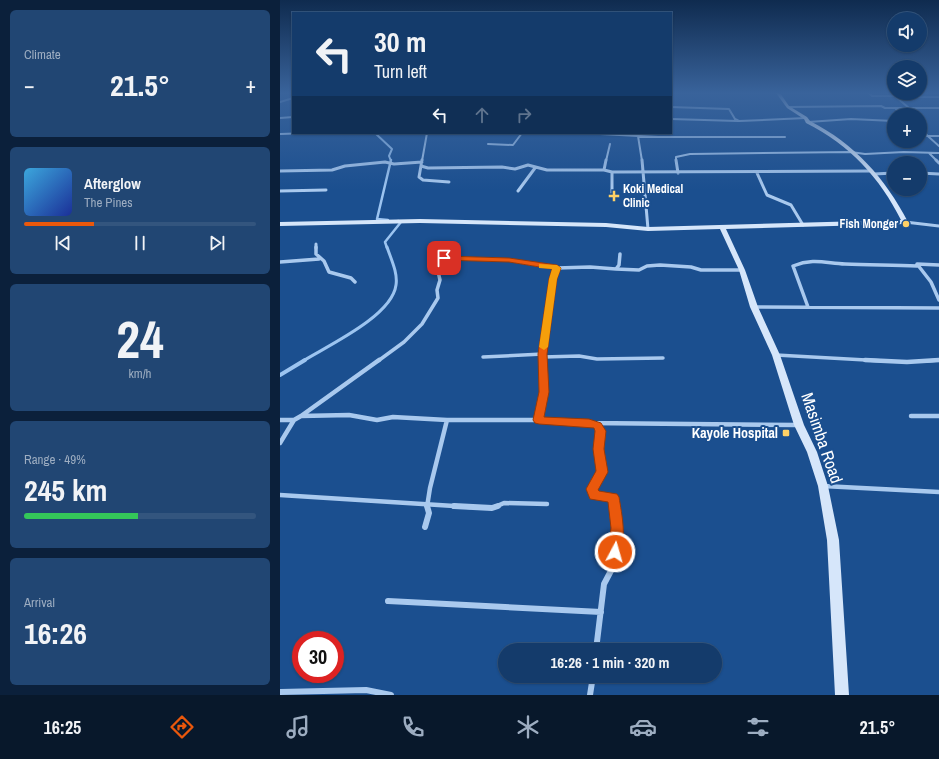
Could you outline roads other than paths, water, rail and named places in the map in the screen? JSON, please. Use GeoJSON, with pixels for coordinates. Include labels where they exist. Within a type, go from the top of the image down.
{"type":"FeatureCollection","features":[{"type":"Feature","properties":{"kind":"street"},"geometry":{"type":"LineString","coordinates":[[815,125],[851,152],[872,172],[895,202],[905,222]]}},
{"type":"Feature","properties":{"kind":"street"},"geometry":{"type":"LineString","coordinates":[[280,134],[292,134]]}},
{"type":"Feature","properties":{"kind":"street"},"geometry":{"type":"LineString","coordinates":[[427,134],[420,179],[449,182]]}},
{"type":"Feature","properties":{"kind":"street"},"geometry":{"type":"LineString","coordinates":[[488,144],[513,145],[521,134]]}},
{"type":"Feature","properties":{"kind":"street"},"geometry":{"type":"LineString","coordinates":[[600,134],[638,136],[665,134],[756,138],[786,136]]}},
{"type":"Feature","properties":{"kind":"street"},"geometry":{"type":"LineString","coordinates":[[638,136],[644,172],[648,229]]}},
{"type":"Feature","properties":{"kind":"street"},"geometry":{"type":"LineString","coordinates":[[927,136],[939,136]]}},
{"type":"Feature","properties":{"kind":"street"},"geometry":{"type":"LineString","coordinates":[[927,136],[939,146]]}},
{"type":"Feature","properties":{"kind":"street"},"geometry":{"type":"LineString","coordinates":[[604,170],[605,158],[609,152],[610,144]]}},
{"type":"Feature","properties":{"kind":"street"},"geometry":{"type":"LineString","coordinates":[[678,173],[676,157],[679,155],[851,152],[865,154],[904,152],[939,153]]}},
{"type":"Feature","properties":{"kind":"street"},"geometry":{"type":"LineString","coordinates":[[928,153],[939,163]]}},
{"type":"Feature","properties":{"kind":"street"},"geometry":{"type":"LineString","coordinates":[[280,171],[332,170],[345,166],[385,162],[394,164],[422,162]]}},
{"type":"Feature","properties":{"kind":"street"},"geometry":{"type":"LineString","coordinates":[[421,166],[428,168],[502,167],[515,169],[528,165],[536,166],[535,168],[553,170],[604,170],[612,172],[678,173],[887,173]]}},
{"type":"Feature","properties":{"kind":"street"},"geometry":{"type":"LineString","coordinates":[[518,191],[535,168]]}},
{"type":"Feature","properties":{"kind":"street"},"geometry":{"type":"LineString","coordinates":[[612,172],[612,194]]}},
{"type":"Feature","properties":{"kind":"street"},"geometry":{"type":"LineString","coordinates":[[757,173],[767,195],[791,205],[803,225]]}},
{"type":"Feature","properties":{"kind":"street"},"geometry":{"type":"LineString","coordinates":[[927,173],[939,174]]}},
{"type":"Feature","properties":{"kind":"street"},"geometry":{"type":"LineString","coordinates":[[280,191],[326,190]]}},
{"type":"Feature","properties":{"kind":"street"},"geometry":{"type":"LineString","coordinates":[[280,224],[420,221],[606,225],[648,229],[905,222],[939,226]]}},
{"type":"Feature","properties":{"kind":"street","name":"Masimba Road"},"geometry":{"type":"LineString","coordinates":[[723,228],[742,270],[754,307],[776,355],[799,425],[812,452],[823,486],[833,540],[842,695]]}},
{"type":"Feature","properties":{"kind":"street"},"geometry":{"type":"LineString","coordinates":[[316,244],[315,252],[320,259],[324,261],[329,272],[351,278],[355,282]]}},
{"type":"Feature","properties":{"kind":"street"},"geometry":{"type":"LineString","coordinates":[[616,269],[619,265],[620,254]]}},
{"type":"Feature","properties":{"kind":"street"},"geometry":{"type":"LineString","coordinates":[[280,443],[294,420],[404,342],[422,324],[438,298],[437,290],[440,280],[436,263],[444,258],[509,260],[557,268],[590,267],[639,270],[647,266],[660,265],[691,266],[701,270],[742,270]]}},
{"type":"Feature","properties":{"kind":"street"},"geometry":{"type":"LineString","coordinates":[[280,262],[320,259]]}},
{"type":"Feature","properties":{"kind":"street"},"geometry":{"type":"LineString","coordinates":[[808,306],[793,266],[797,264],[809,261],[843,264],[917,266],[920,264],[939,265]]}},
{"type":"Feature","properties":{"kind":"street"},"geometry":{"type":"LineString","coordinates":[[917,266],[931,282],[939,300]]}},
{"type":"Feature","properties":{"kind":"street"},"geometry":{"type":"LineString","coordinates":[[539,420],[544,392],[543,355],[553,279],[557,268]]}},
{"type":"Feature","properties":{"kind":"street"},"geometry":{"type":"LineString","coordinates":[[754,307],[808,306],[939,308]]}},
{"type":"Feature","properties":{"kind":"street"},"geometry":{"type":"LineString","coordinates":[[483,357],[543,355],[579,356],[597,359],[662,358]]}},
{"type":"Feature","properties":{"kind":"street"},"geometry":{"type":"LineString","coordinates":[[776,355],[907,362],[939,360]]}},
{"type":"Feature","properties":{"kind":"street"},"geometry":{"type":"LineString","coordinates":[[301,416],[349,415],[377,420],[393,417],[447,420],[539,420],[589,423],[799,425]]}},
{"type":"Feature","properties":{"kind":"street"},"geometry":{"type":"LineString","coordinates":[[911,416],[939,416]]}},
{"type":"Feature","properties":{"kind":"street"},"geometry":{"type":"LineString","coordinates":[[280,420],[294,420]]}},
{"type":"Feature","properties":{"kind":"street"},"geometry":{"type":"LineString","coordinates":[[425,527],[429,513],[426,505],[447,420]]}},
{"type":"Feature","properties":{"kind":"street"},"geometry":{"type":"LineString","coordinates":[[589,423],[598,425],[601,431],[598,449],[602,472],[592,489],[593,495],[613,497],[617,528],[613,567],[604,584],[597,643]]}},
{"type":"Feature","properties":{"kind":"street"},"geometry":{"type":"LineString","coordinates":[[823,486],[939,492]]}},
{"type":"Feature","properties":{"kind":"street"},"geometry":{"type":"LineString","coordinates":[[280,495],[492,508],[504,503],[547,504]]}},
{"type":"Feature","properties":{"kind":"street"},"geometry":{"type":"LineString","coordinates":[[388,601],[601,612]]}},
{"type":"Feature","properties":{"kind":"street"},"geometry":{"type":"LineString","coordinates":[[590,695],[592,683]]}},
{"type":"Feature","properties":{"kind":"street"},"geometry":{"type":"LineString","coordinates":[[280,692],[366,690],[391,695]]}},
{"type":"Feature","properties":{"kind":"waterway"},"geometry":{"type":"LineString","coordinates":[[376,134],[392,149],[389,156],[391,161]]}},
{"type":"Feature","properties":{"kind":"waterway"},"geometry":{"type":"LineString","coordinates":[[388,220],[377,219],[391,161]]}},
{"type":"Feature","properties":{"kind":"waterway"},"geometry":{"type":"LineString","coordinates":[[387,248],[385,242],[401,222],[398,221]]}},
{"type":"Feature","properties":{"kind":"waterway"},"geometry":{"type":"LineString","coordinates":[[303,361],[358,329],[383,308],[392,297],[396,285],[396,276],[387,247]]}},
{"type":"Feature","properties":{"kind":"waterway"},"geometry":{"type":"LineString","coordinates":[[280,375],[305,360]]}},
{"type":"Feature","properties":{"kind":"place","name":"Koki Medical Clinic"},"geometry":{"type":"Point","coordinates":[614,196]}},
{"type":"Feature","properties":{"kind":"place","name":"Fish Monger"},"geometry":{"type":"Point","coordinates":[906,224]}},
{"type":"Feature","properties":{"kind":"place","name":"Kayole Hospital"},"geometry":{"type":"Point","coordinates":[786,433]}}]}
